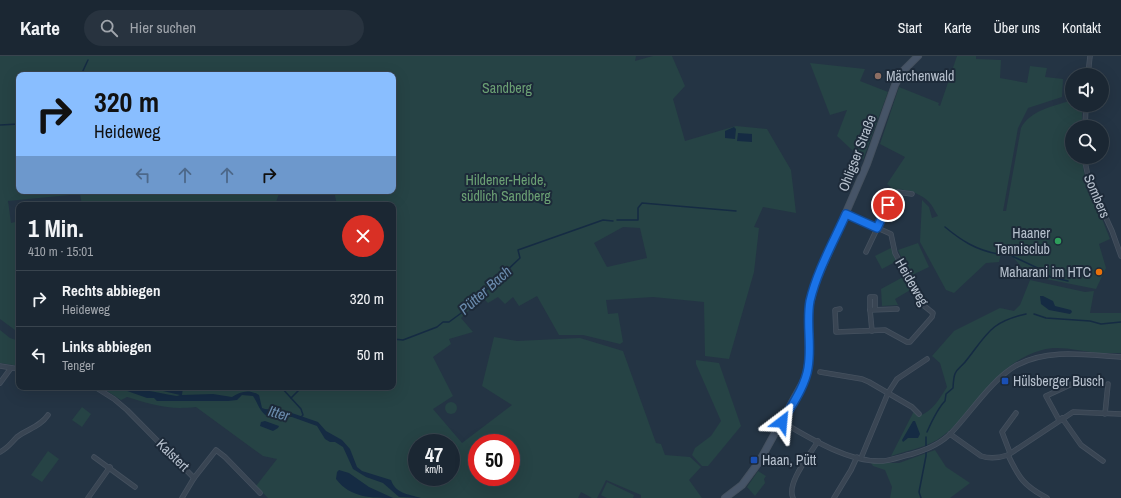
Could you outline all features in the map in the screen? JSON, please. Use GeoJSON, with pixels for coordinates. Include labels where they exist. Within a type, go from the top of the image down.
{"type":"FeatureCollection","features":[{"type":"Feature","properties":{"kind":"main road","name":"Ohligser Straße"},"geometry":{"type":"LineString","coordinates":[[725,498],[742,485],[750,475],[782,422],[806,377],[809,357],[808,312],[820,271],[867,164],[895,85],[901,73],[918,56]]}},
{"type":"Feature","properties":{"kind":"street"},"geometry":{"type":"LineString","coordinates":[[1089,68],[1090,56]]}},
{"type":"Feature","properties":{"kind":"street","name":"Sombers"},"geometry":{"type":"LineString","coordinates":[[1085,164],[1089,181],[1107,220],[1121,256]]}},
{"type":"Feature","properties":{"kind":"street"},"geometry":{"type":"LineString","coordinates":[[866,252],[894,193],[912,194]]}},
{"type":"Feature","properties":{"kind":"street","name":"Heideweg"},"geometry":{"type":"LineString","coordinates":[[840,309],[835,310],[836,332],[885,330],[907,342],[910,342],[933,314],[923,305],[895,252],[891,234],[846,214]]}},
{"type":"Feature","properties":{"kind":"street"},"geometry":{"type":"LineString","coordinates":[[872,331],[870,297],[875,297],[875,309]]}},
{"type":"Feature","properties":{"kind":"street","name":"Heideweg"},"geometry":{"type":"LineString","coordinates":[[870,310],[897,309]]}},
{"type":"Feature","properties":{"kind":"street"},"geometry":{"type":"LineString","coordinates":[[782,422],[818,441],[859,457],[884,461],[919,452],[950,434],[1000,380],[1017,366],[1044,355],[1056,354],[1121,357]]}},
{"type":"Feature","properties":{"kind":"street"},"geometry":{"type":"LineString","coordinates":[[834,498],[859,457],[888,393],[899,377],[927,359]]}},
{"type":"Feature","properties":{"kind":"street"},"geometry":{"type":"LineString","coordinates":[[0,366],[16,369]]}},
{"type":"Feature","properties":{"kind":"street"},"geometry":{"type":"LineString","coordinates":[[0,382],[11,368]]}},
{"type":"Feature","properties":{"kind":"street"},"geometry":{"type":"LineString","coordinates":[[820,372],[862,379],[912,407],[920,414]]}},
{"type":"Feature","properties":{"kind":"street"},"geometry":{"type":"LineString","coordinates":[[1072,384],[1046,396],[1060,419],[1081,445],[1103,461]]}},
{"type":"Feature","properties":{"kind":"street"},"geometry":{"type":"LineString","coordinates":[[1105,414],[1108,384]]}},
{"type":"Feature","properties":{"kind":"street","name":"Kalstert"},"geometry":{"type":"LineString","coordinates":[[100,390],[127,410],[194,478],[216,450],[225,457],[260,493]]}},
{"type":"Feature","properties":{"kind":"street"},"geometry":{"type":"LineString","coordinates":[[950,434],[981,456],[993,458],[1009,454],[1060,419],[1073,412],[1082,411],[1105,414],[1121,414]]}},
{"type":"Feature","properties":{"kind":"street"},"geometry":{"type":"LineString","coordinates":[[1016,413],[1002,432],[1009,454],[1023,482],[1032,490],[1047,498]]}},
{"type":"Feature","properties":{"kind":"street"},"geometry":{"type":"LineString","coordinates":[[0,452],[9,447],[17,437],[44,421],[48,415]]}},
{"type":"Feature","properties":{"kind":"street"},"geometry":{"type":"LineString","coordinates":[[793,498],[791,493],[793,483],[818,441]]}},
{"type":"Feature","properties":{"kind":"street"},"geometry":{"type":"LineString","coordinates":[[94,457],[135,487]]}},
{"type":"Feature","properties":{"kind":"street"},"geometry":{"type":"LineString","coordinates":[[88,498],[110,468]]}},
{"type":"Feature","properties":{"kind":"street"},"geometry":{"type":"LineString","coordinates":[[182,498],[194,478]]}},
{"type":"Feature","properties":{"kind":"green space"},"geometry":{"type":"Polygon","coordinates":[[[0,56],[636,56],[635,61],[653,56],[672,56],[685,86],[673,99],[685,141],[736,126],[767,129],[791,170],[796,213],[763,207],[754,227],[759,228],[754,272],[729,359],[705,356],[704,302],[653,297],[606,300],[608,314],[618,313],[623,342],[620,344],[583,335],[559,335],[537,296],[519,306],[513,297],[505,304],[498,297],[488,303],[482,297],[461,318],[473,332],[449,339],[451,344],[433,357],[453,396],[433,409],[454,434],[408,434],[408,486],[460,486],[460,441],[462,443],[468,438],[468,486],[520,486],[520,434],[474,434],[512,405],[482,386],[494,337],[517,341],[580,338],[623,351],[656,443],[661,444],[665,455],[690,457],[701,467],[689,480],[702,498],[641,498],[641,495],[606,480],[597,498],[592,498],[581,492],[578,498],[268,498],[256,486],[277,459],[263,456],[196,407],[169,407],[127,397],[121,400],[106,390],[396,390],[396,202],[336,202],[335,194],[396,194],[396,72],[16,72],[16,194],[80,194],[8,201],[11,223],[15,222],[16,331],[0,319],[0,56]],[[623,227],[594,243],[607,267],[647,258],[640,228],[623,227]]]}},
{"type":"Feature","properties":{"kind":"green space"},"geometry":{"type":"Polygon","coordinates":[[[957,56],[976,56],[976,59],[1001,60],[1000,78],[1027,83],[1030,66],[1047,68],[1045,77],[1063,79],[1062,97],[1028,108],[1018,128],[1003,211],[1006,211],[1021,128],[1025,122],[1037,113],[1065,102],[1065,112],[1082,112],[1082,120],[1065,120],[1065,164],[1083,164],[1084,173],[1110,239],[1099,244],[1106,268],[1096,289],[1031,276],[1013,257],[1001,254],[999,262],[986,263],[954,293],[946,290],[920,242],[922,200],[929,207],[932,218],[938,216],[926,199],[922,196],[913,192],[894,190],[887,184],[905,157],[880,144],[899,87],[939,103],[938,105],[940,106],[957,56]]]}},
{"type":"Feature","properties":{"kind":"green space"},"geometry":{"type":"Polygon","coordinates":[[[810,63],[865,69],[860,81],[888,92],[863,160],[837,136],[847,110],[830,115],[810,63]]]}},
{"type":"Feature","properties":{"kind":"green space"},"geometry":{"type":"Polygon","coordinates":[[[80,194],[279,194],[276,202],[81,202],[80,194]]]}},
{"type":"Feature","properties":{"kind":"green space"},"geometry":{"type":"Polygon","coordinates":[[[918,243],[929,267],[910,276],[898,250],[918,243]]]}},
{"type":"Feature","properties":{"kind":"green space"},"geometry":{"type":"Polygon","coordinates":[[[891,248],[897,261],[882,269],[875,256],[891,248]]]}},
{"type":"Feature","properties":{"kind":"green space"},"geometry":{"type":"Polygon","coordinates":[[[905,276],[912,289],[895,299],[898,305],[882,306],[881,289],[905,276]]]}},
{"type":"Feature","properties":{"kind":"green space"},"geometry":{"type":"Polygon","coordinates":[[[1030,280],[1085,292],[1094,291],[1090,313],[1121,313],[1121,353],[1097,353],[1055,348],[1042,350],[1024,357],[1010,366],[997,378],[951,430],[932,443],[891,456],[914,411],[919,416],[924,414],[942,396],[947,387],[940,363],[932,356],[954,331],[1000,308],[1014,311],[1020,305],[1030,280]]]}},
{"type":"Feature","properties":{"kind":"green space"},"geometry":{"type":"Polygon","coordinates":[[[0,330],[10,338],[16,340],[16,366],[0,363],[0,330]]]}},
{"type":"Feature","properties":{"kind":"green space"},"geometry":{"type":"Polygon","coordinates":[[[696,360],[719,363],[741,426],[708,466],[702,466],[692,455],[695,448],[711,436],[721,421],[696,364],[696,360]]]}},
{"type":"Feature","properties":{"kind":"green space"},"geometry":{"type":"Polygon","coordinates":[[[449,402],[453,402],[457,408],[453,414],[449,414],[445,410],[445,406],[449,402]]]}},
{"type":"Feature","properties":{"kind":"green space"},"geometry":{"type":"Polygon","coordinates":[[[82,407],[91,414],[82,427],[72,420],[82,407]]]}},
{"type":"Feature","properties":{"kind":"green space"},"geometry":{"type":"Polygon","coordinates":[[[935,450],[946,467],[970,483],[950,498],[890,498],[892,487],[885,470],[873,466],[871,463],[899,463],[935,450]]]}},
{"type":"Feature","properties":{"kind":"green space"},"geometry":{"type":"Polygon","coordinates":[[[48,451],[59,459],[42,482],[31,475],[48,451]]]}},
{"type":"Feature","properties":{"kind":"green space"},"geometry":{"type":"Polygon","coordinates":[[[758,471],[766,476],[764,479],[765,483],[755,496],[747,487],[758,471]]]}},
{"type":"Feature","properties":{"kind":"green space"},"geometry":{"type":"Polygon","coordinates":[[[607,482],[634,495],[633,498],[607,498],[601,495],[607,482]]]}},
{"type":"Feature","properties":{"kind":"water"},"geometry":{"type":"Polygon","coordinates":[[[734,127],[736,129],[735,139],[725,138],[725,131],[734,127]]]}},
{"type":"Feature","properties":{"kind":"water"},"geometry":{"type":"Polygon","coordinates":[[[738,133],[752,134],[752,142],[737,141],[738,133]]]}},
{"type":"Feature","properties":{"kind":"water"},"geometry":{"type":"Polygon","coordinates":[[[529,186],[540,194],[544,193],[548,199],[544,205],[531,200],[529,186]]]}},
{"type":"Feature","properties":{"kind":"water"},"geometry":{"type":"Polygon","coordinates":[[[1040,296],[1053,301],[1055,306],[1071,310],[1072,312],[1070,314],[1049,310],[1041,304],[1040,296]]]}},
{"type":"Feature","properties":{"kind":"water","name":"Itter"},"geometry":{"type":"Polygon","coordinates":[[[124,390],[144,390],[177,396],[180,395],[159,390],[183,390],[182,395],[213,394],[232,397],[239,393],[248,391],[255,393],[259,395],[262,408],[286,411],[318,422],[326,431],[342,440],[350,449],[357,467],[362,471],[391,480],[393,485],[399,491],[421,498],[399,497],[383,483],[366,477],[353,469],[343,447],[335,442],[330,442],[325,439],[317,426],[292,417],[267,416],[260,409],[253,396],[242,395],[237,400],[228,401],[157,401],[154,398],[147,398],[124,390]]]}},
{"type":"Feature","properties":{"kind":"water"},"geometry":{"type":"Polygon","coordinates":[[[265,421],[279,426],[273,431],[260,426],[261,422],[265,421]]]}},
{"type":"Feature","properties":{"kind":"water"},"geometry":{"type":"Polygon","coordinates":[[[913,421],[915,421],[920,434],[918,438],[908,438],[903,442],[902,440],[913,421]]]}},
{"type":"Feature","properties":{"kind":"water"},"geometry":{"type":"Polygon","coordinates":[[[339,470],[349,473],[369,487],[393,498],[362,496],[348,490],[336,479],[337,472],[339,470]]]}},
{"type":"Feature","properties":{"kind":"waterway"},"geometry":{"type":"LineString","coordinates":[[82,72],[88,60]]}},
{"type":"Feature","properties":{"kind":"waterway"},"geometry":{"type":"LineString","coordinates":[[0,125],[16,124]]}},
{"type":"Feature","properties":{"kind":"waterway","name":"Pütter Bach"},"geometry":{"type":"LineString","coordinates":[[617,220],[638,220],[638,208],[642,203],[736,211]]}},
{"type":"Feature","properties":{"kind":"waterway","name":"Pütter Bach"},"geometry":{"type":"LineString","coordinates":[[396,339],[403,340],[437,327],[443,322],[449,322],[464,311],[520,258],[518,250],[603,220],[613,221]]}},
{"type":"Feature","properties":{"kind":"waterway"},"geometry":{"type":"LineString","coordinates":[[945,227],[957,237],[970,244],[983,250],[998,254]]}},
{"type":"Feature","properties":{"kind":"waterway"},"geometry":{"type":"LineString","coordinates":[[1012,256],[1046,272],[1050,277],[1068,281]]}},
{"type":"Feature","properties":{"kind":"waterway"},"geometry":{"type":"LineString","coordinates":[[927,432],[937,412],[945,401],[946,394],[953,388],[954,376],[957,370],[981,341],[998,324],[1026,314]]}},
{"type":"Feature","properties":{"kind":"waterway"},"geometry":{"type":"LineString","coordinates":[[1034,314],[1046,318],[1090,321],[1101,324],[1121,322]]}},
{"type":"Feature","properties":{"kind":"waterway"},"geometry":{"type":"LineString","coordinates":[[284,390],[291,398]]}},
{"type":"Feature","properties":{"kind":"waterway","name":"Pütter Bach"},"geometry":{"type":"LineString","coordinates":[[299,390],[291,398],[301,409],[303,415],[301,417]]}},
{"type":"Feature","properties":{"kind":"waterway"},"geometry":{"type":"LineString","coordinates":[[921,498],[919,492],[926,456],[926,437]]}},
{"type":"Feature","properties":{"kind":"place","name":"Märchenwald"},"geometry":{"type":"Point","coordinates":[878,76]}},
{"type":"Feature","properties":{"kind":"place","name":"Haaner Tennisclub"},"geometry":{"type":"Point","coordinates":[1058,241]}},
{"type":"Feature","properties":{"kind":"place","name":"Maharani im HTC"},"geometry":{"type":"Point","coordinates":[1099,272]}},
{"type":"Feature","properties":{"kind":"place","name":"Hülsberger Busch"},"geometry":{"type":"Point","coordinates":[1005,381]}},
{"type":"Feature","properties":{"kind":"place","name":"Haan, Pütt"},"geometry":{"type":"Point","coordinates":[754,460]}},
{"type":"Feature","properties":{"kind":"route"},"geometry":{"type":"LineString","coordinates":[[782,422],[806,377],[809,357],[808,312],[811,299],[820,271],[846,214],[877,228],[888,205]]}},
{"type":"Feature","properties":{"kind":"park label","name":"Sandberg"},"geometry":{"type":"Point","coordinates":[507,88]}},
{"type":"Feature","properties":{"kind":"park label","name":"Hildener-Heide, südlich Sandberg"},"geometry":{"type":"Point","coordinates":[506,188]}}]}
